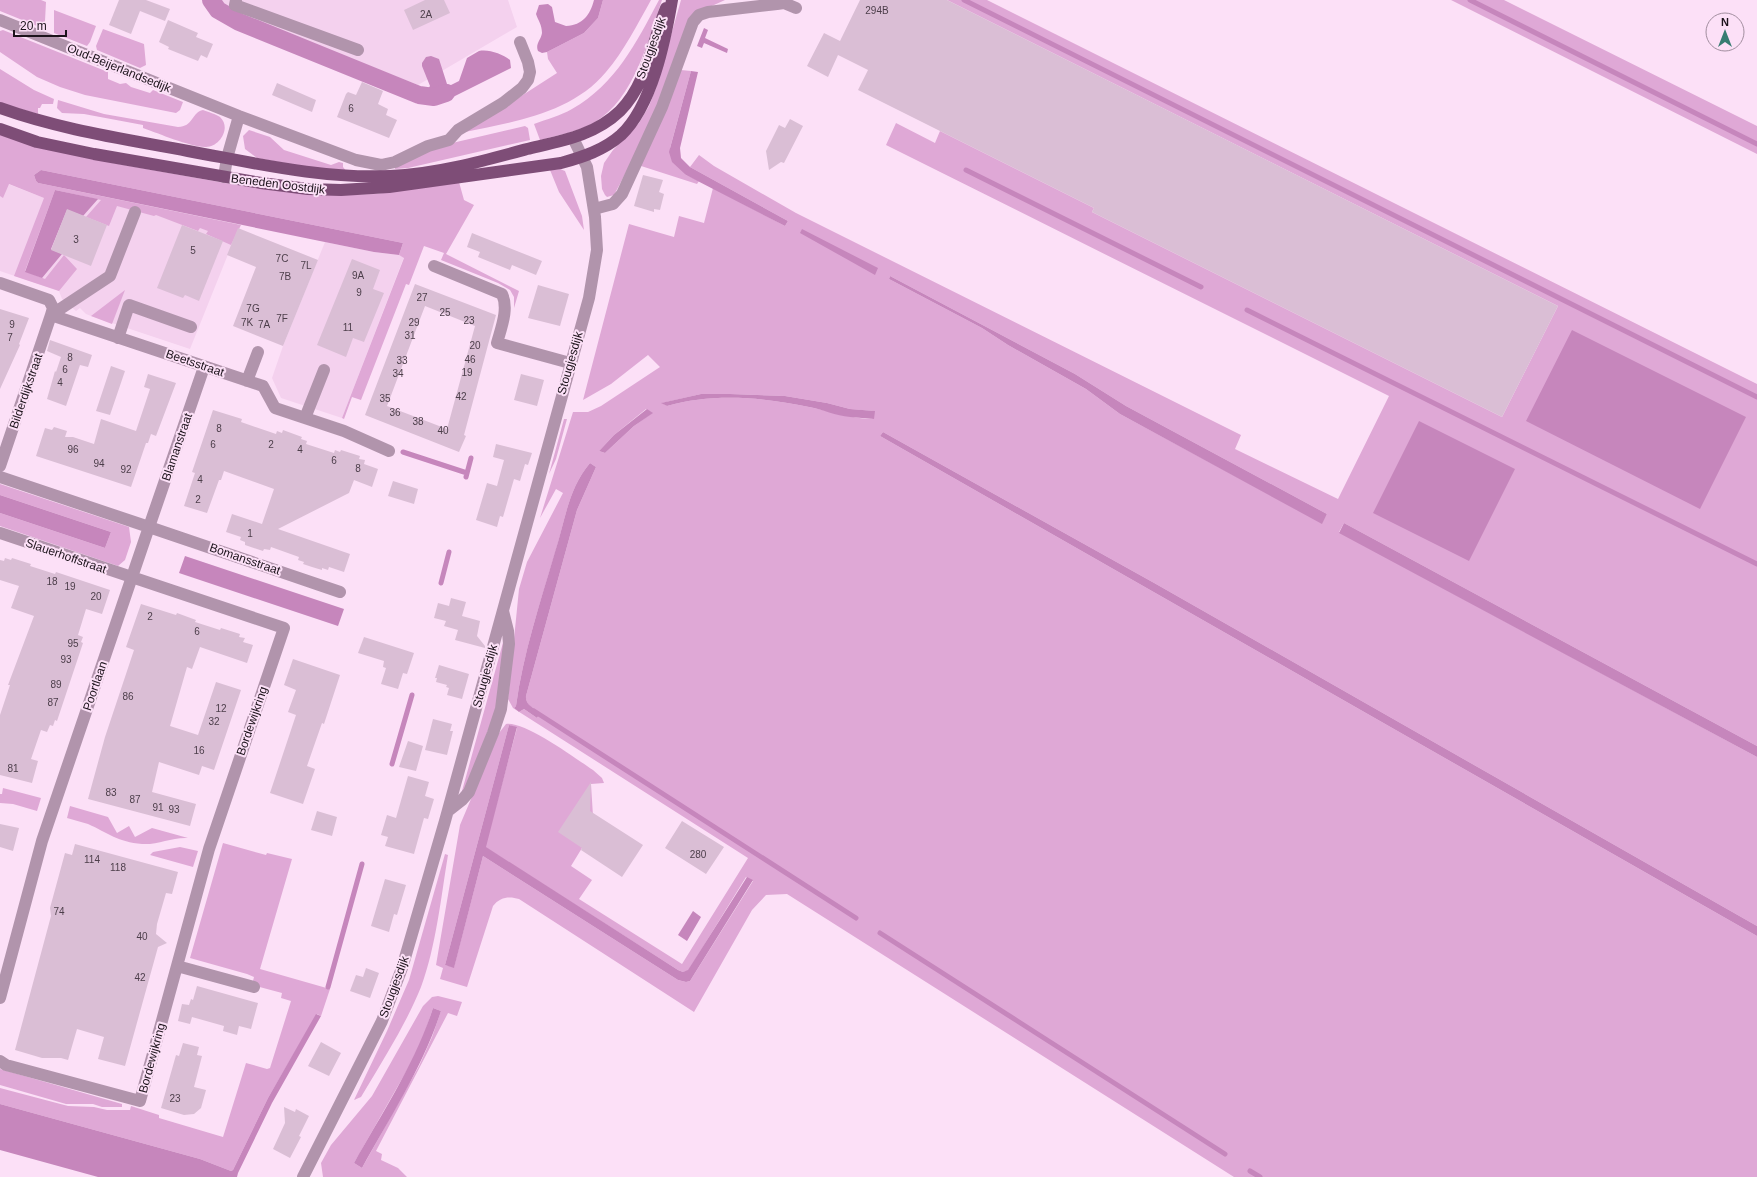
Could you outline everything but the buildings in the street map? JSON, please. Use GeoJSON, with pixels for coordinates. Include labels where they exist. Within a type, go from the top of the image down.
{"type":"FeatureCollection","features":[{"type":"Feature","properties":{"kind":"main road","name":"Stougjesdijk"},"geometry":{"type":"LineString","coordinates":[[573,138],[594,130],[612,118],[626,104],[642,75],[669,0]]}},
{"type":"Feature","properties":{"kind":"main road","name":"Stougjesdijk"},"geometry":{"type":"LineString","coordinates":[[583,157],[607,146],[620,136],[637,115],[648,90],[666,37],[672,0]]}},
{"type":"Feature","properties":{"kind":"main road","name":"Beneden Oostdijk"},"geometry":{"type":"LineString","coordinates":[[0,108],[51,124],[227,158],[328,175],[360,177],[392,176],[456,166],[573,138]]}},
{"type":"Feature","properties":{"kind":"main road","name":"Beneden Oostdijk"},"geometry":{"type":"LineString","coordinates":[[0,129],[37,142],[65,148],[224,177],[295,188],[353,190],[396,186],[525,169],[583,157]]}},
{"type":"Feature","properties":{"kind":"street"},"geometry":{"type":"LineString","coordinates":[[236,0],[235,5],[358,50]]}},
{"type":"Feature","properties":{"kind":"street"},"geometry":{"type":"LineString","coordinates":[[594,209],[613,204],[622,194],[662,107],[693,22],[699,15],[717,11],[781,3],[796,8]]}},
{"type":"Feature","properties":{"kind":"street","name":"Oud-Beijerlandsedijk"},"geometry":{"type":"LineString","coordinates":[[0,20],[239,116],[348,157],[373,164],[389,164],[428,146],[449,140],[458,130],[503,103],[525,85],[529,76],[530,68],[520,42]]}},
{"type":"Feature","properties":{"kind":"street"},"geometry":{"type":"LineString","coordinates":[[224,177],[227,158],[239,116]]}},
{"type":"Feature","properties":{"kind":"street","name":"Stougjesdijk"},"geometry":{"type":"LineString","coordinates":[[303,1177],[369,1047],[393,994],[427,888],[502,610],[589,298],[597,239],[594,209],[589,176],[583,157],[573,138]]}},
{"type":"Feature","properties":{"kind":"street"},"geometry":{"type":"LineString","coordinates":[[51,315],[110,276],[135,212]]}},
{"type":"Feature","properties":{"kind":"street"},"geometry":{"type":"LineString","coordinates":[[434,266],[502,294],[504,300],[504,311],[497,343],[570,364]]}},
{"type":"Feature","properties":{"kind":"street"},"geometry":{"type":"LineString","coordinates":[[0,283],[49,300],[53,308],[51,315]]}},
{"type":"Feature","properties":{"kind":"street"},"geometry":{"type":"LineString","coordinates":[[118,338],[129,305],[191,327]]}},
{"type":"Feature","properties":{"kind":"street","name":"Beetsstraat"},"geometry":{"type":"LineString","coordinates":[[51,315],[263,386],[275,408],[344,431],[389,451]]}},
{"type":"Feature","properties":{"kind":"street","name":"Bilderdijkstraat"},"geometry":{"type":"LineString","coordinates":[[0,466],[51,315]]}},
{"type":"Feature","properties":{"kind":"street"},"geometry":{"type":"LineString","coordinates":[[247,381],[258,352]]}},
{"type":"Feature","properties":{"kind":"street","name":"Blamanstraat"},"geometry":{"type":"LineString","coordinates":[[149,527],[204,367]]}},
{"type":"Feature","properties":{"kind":"street"},"geometry":{"type":"LineString","coordinates":[[305,418],[324,370]]}},
{"type":"Feature","properties":{"kind":"street"},"geometry":{"type":"LineString","coordinates":[[0,476],[149,527]]}},
{"type":"Feature","properties":{"kind":"street","name":"Poortlaan"},"geometry":{"type":"LineString","coordinates":[[0,998],[42,841],[149,527]]}},
{"type":"Feature","properties":{"kind":"street","name":"Bomansstraat"},"geometry":{"type":"LineString","coordinates":[[149,527],[340,592]]}},
{"type":"Feature","properties":{"kind":"street","name":"Slauerhoffstraat"},"geometry":{"type":"LineString","coordinates":[[0,533],[132,578]]}},
{"type":"Feature","properties":{"kind":"street","name":"Bordewijkring"},"geometry":{"type":"LineString","coordinates":[[0,1061],[6,1065],[140,1101],[209,849],[284,628],[132,578]]}},
{"type":"Feature","properties":{"kind":"street"},"geometry":{"type":"LineString","coordinates":[[448,811],[462,800],[469,792],[499,716],[509,644],[508,631],[502,610]]}},
{"type":"Feature","properties":{"kind":"street"},"geometry":{"type":"LineString","coordinates":[[177,966],[254,987]]}},
{"type":"Feature","properties":{"kind":"shaded area"},"geometry":{"type":"Polygon","coordinates":[[[0,0],[41,0],[46,2],[45,21],[42,28],[0,11],[0,0]]]}},
{"type":"Feature","properties":{"kind":"shaded area"},"geometry":{"type":"Polygon","coordinates":[[[217,0],[508,0],[517,27],[418,85],[231,11],[217,0]]]}},
{"type":"Feature","properties":{"kind":"shaded area"},"geometry":{"type":"Polygon","coordinates":[[[594,0],[603,0],[598,18],[584,33],[547,52],[542,53],[538,51],[538,44],[542,33],[541,25],[536,14],[539,5],[548,4],[552,7],[555,22],[566,26],[577,24],[585,18],[588,15],[594,0]]]}},
{"type":"Feature","properties":{"kind":"shaded area"},"geometry":{"type":"Polygon","coordinates":[[[603,0],[651,0],[619,55],[606,72],[592,86],[577,97],[541,114],[465,132],[557,73],[548,59],[547,52],[584,33],[598,18],[603,0]]]}},
{"type":"Feature","properties":{"kind":"shaded area"},"geometry":{"type":"Polygon","coordinates":[[[659,0],[662,0],[638,68],[630,84],[609,112],[595,122],[582,128],[540,140],[534,124],[558,116],[572,109],[601,87],[613,75],[633,47],[659,0]]]}},
{"type":"Feature","properties":{"kind":"shaded area"},"geometry":{"type":"Polygon","coordinates":[[[681,0],[725,0],[703,10],[662,95],[641,144],[614,195],[607,197],[602,189],[601,176],[604,163],[613,150],[639,123],[649,106],[656,88],[681,0]]]}},
{"type":"Feature","properties":{"kind":"shaded area"},"geometry":{"type":"Polygon","coordinates":[[[947,0],[987,0],[1757,384],[1757,746],[1344,523],[1339,532],[1757,757],[1757,926],[1156,584],[883,432],[880,436],[1757,936],[1757,1177],[1234,1177],[787,894],[766,895],[752,910],[694,1012],[519,899],[512,898],[502,899],[493,906],[467,987],[440,979],[443,968],[436,965],[460,825],[499,733],[506,724],[525,728],[537,734],[593,770],[602,778],[604,783],[591,784],[593,816],[582,848],[571,866],[592,880],[579,899],[682,964],[748,858],[519,712],[524,709],[537,718],[540,713],[528,704],[526,696],[577,510],[596,467],[590,463],[577,484],[568,506],[527,648],[516,706],[514,708],[518,711],[513,708],[508,699],[519,589],[527,562],[563,493],[556,489],[540,518],[573,412],[588,412],[601,406],[660,367],[648,355],[611,384],[583,400],[629,224],[674,237],[679,216],[704,223],[713,188],[785,226],[788,221],[690,167],[699,155],[714,166],[796,213],[1241,435],[1235,449],[1338,499],[1389,396],[886,145],[896,123],[935,143],[940,131],[1094,208],[1092,212],[1502,417],[1558,306],[947,0]],[[890,276],[889,279],[982,328],[1008,345],[1086,389],[1120,414],[1322,523],[1327,514],[1126,406],[1075,374],[890,276]],[[701,394],[662,403],[667,406],[702,399],[756,399],[792,404],[857,418],[874,419],[874,411],[850,409],[827,403],[785,396],[701,394]],[[646,409],[614,435],[599,451],[605,453],[634,426],[652,413],[646,409]],[[509,725],[445,965],[454,967],[483,856],[678,980],[686,982],[690,981],[753,881],[746,877],[688,971],[683,972],[485,847],[517,728],[509,725]]]}},
{"type":"Feature","properties":{"kind":"shaded area"},"geometry":{"type":"Polygon","coordinates":[[[1451,0],[1504,0],[1757,126],[1757,154],[1451,0]]]}},
{"type":"Feature","properties":{"kind":"shaded area"},"geometry":{"type":"Polygon","coordinates":[[[54,10],[96,26],[87,46],[54,33],[54,10]]]}},
{"type":"Feature","properties":{"kind":"shaded area"},"geometry":{"type":"Polygon","coordinates":[[[704,28],[708,30],[705,38],[728,49],[727,53],[704,43],[702,48],[697,46],[704,28]]]}},
{"type":"Feature","properties":{"kind":"shaded area"},"geometry":{"type":"Polygon","coordinates":[[[103,29],[144,44],[146,65],[140,68],[97,50],[96,46],[103,29]]]}},
{"type":"Feature","properties":{"kind":"shaded area"},"geometry":{"type":"Polygon","coordinates":[[[3,30],[108,72],[108,79],[120,84],[126,83],[131,87],[150,93],[153,90],[183,102],[180,110],[176,113],[85,95],[60,87],[37,77],[0,52],[0,31],[3,30]]]}},
{"type":"Feature","properties":{"kind":"shaded area"},"geometry":{"type":"Polygon","coordinates":[[[479,51],[491,51],[503,56],[510,60],[511,68],[441,103],[433,103],[421,99],[430,86],[422,66],[422,63],[426,57],[431,56],[439,59],[447,84],[451,85],[459,81],[467,58],[479,51]]]}},
{"type":"Feature","properties":{"kind":"shaded area"},"geometry":{"type":"Polygon","coordinates":[[[0,69],[34,90],[54,99],[53,104],[42,104],[40,108],[38,108],[38,114],[0,103],[0,69]]]}},
{"type":"Feature","properties":{"kind":"shaded area"},"geometry":{"type":"Polygon","coordinates":[[[681,70],[691,71],[670,148],[686,175],[699,181],[697,184],[638,165],[681,70]]]}},
{"type":"Feature","properties":{"kind":"shaded area"},"geometry":{"type":"Polygon","coordinates":[[[691,71],[698,72],[680,148],[681,158],[690,167],[788,221],[785,226],[686,175],[672,162],[669,152],[691,71]]]}},
{"type":"Feature","properties":{"kind":"shaded area"},"geometry":{"type":"Polygon","coordinates":[[[58,100],[104,114],[178,127],[187,125],[199,111],[203,110],[220,117],[225,126],[224,132],[219,141],[215,144],[205,147],[198,146],[143,128],[143,125],[84,114],[62,113],[57,108],[58,100]]]}},
{"type":"Feature","properties":{"kind":"shaded area"},"geometry":{"type":"Polygon","coordinates":[[[525,126],[528,128],[530,140],[408,168],[395,169],[395,167],[435,147],[525,126]]]}},
{"type":"Feature","properties":{"kind":"shaded area"},"geometry":{"type":"Polygon","coordinates":[[[249,130],[270,137],[284,150],[331,165],[339,162],[343,163],[343,167],[347,172],[306,167],[257,158],[245,149],[243,136],[249,130]]]}},
{"type":"Feature","properties":{"kind":"shaded area"},"geometry":{"type":"Polygon","coordinates":[[[0,134],[113,163],[225,183],[286,192],[337,195],[376,194],[459,182],[464,200],[474,205],[446,254],[519,291],[514,308],[514,297],[510,290],[498,283],[441,260],[444,253],[424,246],[409,285],[406,284],[361,400],[352,397],[344,419],[342,418],[404,258],[399,255],[403,243],[41,170],[34,175],[38,183],[241,225],[231,245],[206,234],[208,231],[200,228],[198,231],[156,215],[154,216],[117,206],[109,226],[86,217],[101,200],[55,190],[25,271],[45,279],[64,255],[77,269],[59,291],[14,276],[44,198],[9,184],[3,198],[0,196],[0,134]]]}},
{"type":"Feature","properties":{"kind":"shaded area"},"geometry":{"type":"Polygon","coordinates":[[[560,169],[565,171],[582,216],[584,230],[559,192],[550,170],[560,169]]]}},
{"type":"Feature","properties":{"kind":"shaded area"},"geometry":{"type":"Polygon","coordinates":[[[41,170],[403,243],[399,255],[374,252],[38,183],[34,175],[41,170]]]}},
{"type":"Feature","properties":{"kind":"shaded area"},"geometry":{"type":"Polygon","coordinates":[[[8,184],[44,198],[55,190],[239,227],[190,349],[91,316],[86,314],[80,308],[76,311],[62,299],[59,291],[0,271],[0,196],[3,197],[8,184]]]}},
{"type":"Feature","properties":{"kind":"shaded area"},"geometry":{"type":"Polygon","coordinates":[[[55,190],[98,199],[83,216],[67,210],[51,249],[62,254],[42,278],[25,272],[55,190]]]}},
{"type":"Feature","properties":{"kind":"shaded area"},"geometry":{"type":"Polygon","coordinates":[[[802,229],[878,268],[875,275],[800,233],[802,229]]]}},
{"type":"Feature","properties":{"kind":"shaded area"},"geometry":{"type":"Polygon","coordinates":[[[325,242],[404,257],[342,418],[281,398],[272,378],[283,346],[325,242]]]}},
{"type":"Feature","properties":{"kind":"shaded area"},"geometry":{"type":"Polygon","coordinates":[[[890,276],[1075,374],[1126,406],[1327,514],[1322,524],[1120,414],[1086,389],[1008,345],[982,328],[889,279],[890,276]]]}},
{"type":"Feature","properties":{"kind":"shaded area"},"geometry":{"type":"Polygon","coordinates":[[[125,290],[112,324],[91,316],[125,290]]]}},
{"type":"Feature","properties":{"kind":"shaded area"},"geometry":{"type":"Polygon","coordinates":[[[1572,330],[1746,417],[1700,509],[1526,421],[1572,330]]]}},
{"type":"Feature","properties":{"kind":"shaded area"},"geometry":{"type":"Polygon","coordinates":[[[701,394],[785,396],[827,403],[850,409],[875,411],[874,419],[845,416],[814,408],[756,399],[702,399],[667,406],[661,403],[701,394]]]}},
{"type":"Feature","properties":{"kind":"shaded area"},"geometry":{"type":"Polygon","coordinates":[[[647,409],[653,413],[634,426],[605,453],[599,451],[614,435],[647,409]]]}},
{"type":"Feature","properties":{"kind":"shaded area"},"geometry":{"type":"Polygon","coordinates":[[[564,419],[567,419],[556,459],[549,474],[564,419]]]}},
{"type":"Feature","properties":{"kind":"shaded area"},"geometry":{"type":"Polygon","coordinates":[[[1419,421],[1515,469],[1469,561],[1373,513],[1419,421]]]}},
{"type":"Feature","properties":{"kind":"shaded area"},"geometry":{"type":"Polygon","coordinates":[[[883,432],[1156,584],[1757,926],[1757,936],[880,436],[883,432]]]}},
{"type":"Feature","properties":{"kind":"shaded area"},"geometry":{"type":"Polygon","coordinates":[[[590,463],[596,467],[577,510],[526,696],[528,704],[540,713],[537,718],[524,709],[519,712],[514,708],[516,706],[532,629],[568,506],[577,484],[590,463]]]}},
{"type":"Feature","properties":{"kind":"shaded area"},"geometry":{"type":"Polygon","coordinates":[[[0,484],[129,527],[131,542],[125,560],[118,566],[0,526],[0,513],[105,548],[111,532],[0,495],[0,484]]]}},
{"type":"Feature","properties":{"kind":"shaded area"},"geometry":{"type":"Polygon","coordinates":[[[0,495],[111,532],[105,548],[0,513],[0,495]]]}},
{"type":"Feature","properties":{"kind":"shaded area"},"geometry":{"type":"Polygon","coordinates":[[[1344,523],[1757,746],[1757,757],[1339,533],[1344,523]]]}},
{"type":"Feature","properties":{"kind":"shaded area"},"geometry":{"type":"Polygon","coordinates":[[[185,556],[344,609],[338,626],[179,573],[185,556]]]}},
{"type":"Feature","properties":{"kind":"shaded area"},"geometry":{"type":"Polygon","coordinates":[[[504,639],[498,703],[465,793],[462,791],[504,639]]]}},
{"type":"Feature","properties":{"kind":"shaded area"},"geometry":{"type":"Polygon","coordinates":[[[509,725],[517,727],[486,847],[678,970],[683,972],[688,970],[747,877],[753,880],[690,981],[686,982],[678,980],[483,856],[454,968],[445,965],[509,725]]]}},
{"type":"Feature","properties":{"kind":"shaded area"},"geometry":{"type":"Polygon","coordinates":[[[3,788],[41,798],[37,811],[13,804],[0,803],[0,794],[2,794],[3,788]]]}},
{"type":"Feature","properties":{"kind":"shaded area"},"geometry":{"type":"Polygon","coordinates":[[[70,806],[108,817],[117,833],[129,826],[135,837],[152,828],[188,838],[148,844],[126,841],[114,837],[88,824],[67,818],[70,806]]]}},
{"type":"Feature","properties":{"kind":"shaded area"},"geometry":{"type":"Polygon","coordinates":[[[223,843],[266,855],[267,853],[292,859],[260,969],[330,989],[321,1016],[317,1014],[268,1098],[233,1170],[231,1171],[200,1159],[0,1104],[0,1088],[68,1106],[94,1107],[107,1110],[130,1110],[131,1106],[159,1115],[159,1118],[223,1137],[246,1063],[267,1069],[270,1068],[291,1001],[281,998],[282,993],[252,985],[254,977],[247,974],[190,958],[223,843]]]}},
{"type":"Feature","properties":{"kind":"shaded area"},"geometry":{"type":"Polygon","coordinates":[[[180,847],[198,851],[193,867],[150,855],[153,852],[180,847]]]}},
{"type":"Feature","properties":{"kind":"shaded area"},"geometry":{"type":"Polygon","coordinates":[[[445,854],[448,855],[438,922],[431,955],[421,987],[403,1026],[361,1097],[354,1100],[387,1031],[409,980],[445,854]]]}},
{"type":"Feature","properties":{"kind":"shaded area"},"geometry":{"type":"Polygon","coordinates":[[[693,911],[701,917],[687,941],[678,935],[693,911]]]}},
{"type":"Feature","properties":{"kind":"shaded area"},"geometry":{"type":"Polygon","coordinates":[[[438,996],[462,1002],[457,1016],[448,1013],[376,1151],[382,1154],[381,1160],[398,1168],[407,1177],[323,1177],[321,1163],[331,1145],[372,1096],[423,1006],[432,997],[438,996]],[[433,1008],[424,1035],[411,1063],[354,1163],[362,1168],[419,1066],[432,1037],[441,1011],[433,1008]]]}},
{"type":"Feature","properties":{"kind":"shaded area"},"geometry":{"type":"Polygon","coordinates":[[[433,1008],[441,1011],[434,1032],[405,1091],[362,1168],[354,1163],[387,1107],[417,1049],[433,1008]]]}},
{"type":"Feature","properties":{"kind":"shaded area"},"geometry":{"type":"Polygon","coordinates":[[[316,1014],[321,1016],[272,1103],[237,1177],[98,1177],[0,1150],[0,1104],[200,1159],[231,1171],[233,1170],[268,1098],[316,1014]]]}},
{"type":"Feature","properties":{"kind":"shaded area"},"geometry":{"type":"Polygon","coordinates":[[[0,1069],[122,1104],[122,1107],[102,1107],[93,1104],[66,1104],[0,1085],[0,1069]]]}},
{"type":"Feature","properties":{"kind":"waterway"},"geometry":{"type":"LineString","coordinates":[[211,0],[218,10],[239,22],[419,95],[434,97],[446,93]]}},
{"type":"Feature","properties":{"kind":"waterway"},"geometry":{"type":"LineString","coordinates":[[964,0],[1757,397]]}},
{"type":"Feature","properties":{"kind":"waterway"},"geometry":{"type":"LineString","coordinates":[[1470,0],[1757,144]]}},
{"type":"Feature","properties":{"kind":"waterway"},"geometry":{"type":"LineString","coordinates":[[966,170],[1201,287]]}},
{"type":"Feature","properties":{"kind":"waterway"},"geometry":{"type":"LineString","coordinates":[[1247,310],[1757,564]]}},
{"type":"Feature","properties":{"kind":"waterway"},"geometry":{"type":"LineString","coordinates":[[403,452],[467,473]]}},
{"type":"Feature","properties":{"kind":"waterway"},"geometry":{"type":"LineString","coordinates":[[466,477],[471,458]]}},
{"type":"Feature","properties":{"kind":"waterway"},"geometry":{"type":"LineString","coordinates":[[441,583],[449,552]]}},
{"type":"Feature","properties":{"kind":"waterway"},"geometry":{"type":"LineString","coordinates":[[392,764],[412,695]]}},
{"type":"Feature","properties":{"kind":"waterway"},"geometry":{"type":"LineString","coordinates":[[534,711],[856,918]]}},
{"type":"Feature","properties":{"kind":"waterway"},"geometry":{"type":"LineString","coordinates":[[328,987],[362,864]]}},
{"type":"Feature","properties":{"kind":"waterway"},"geometry":{"type":"LineString","coordinates":[[880,933],[1225,1154]]}},
{"type":"Feature","properties":{"kind":"waterway"},"geometry":{"type":"LineString","coordinates":[[1250,1171],[1260,1177]]}}]}
